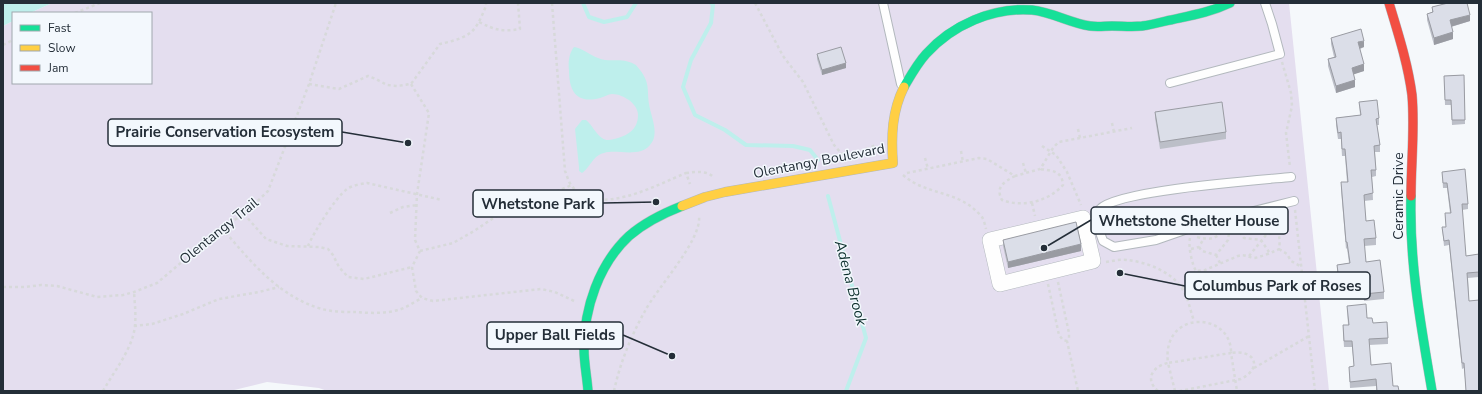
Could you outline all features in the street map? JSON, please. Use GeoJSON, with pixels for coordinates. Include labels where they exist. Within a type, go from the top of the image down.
{"type":"FeatureCollection","features":[{"type":"Feature","properties":{"kind":"street","name":"Olentangy Boulevard"},"geometry":{"type":"LineString","coordinates":[[588,391],[584,349],[586,327],[594,289],[602,271],[614,253],[630,236],[657,218],[696,199],[893,163],[891,138],[894,113],[902,89],[913,70],[931,47],[942,37],[960,25],[981,16],[1002,11],[1024,10],[1047,14],[1093,26],[1139,26],[1209,12],[1230,3]]}},
{"type":"Feature","properties":{"kind":"street","name":"Ceramic Drive"},"geometry":{"type":"LineString","coordinates":[[1389,3],[1407,66],[1410,84],[1412,124],[1410,201],[1411,244],[1417,300],[1432,391]]}},
{"type":"Feature","properties":{"kind":"street"},"geometry":{"type":"LineString","coordinates":[[1083,218],[1094,261],[1000,284],[990,240],[1083,218]]}},
{"type":"Feature","properties":{"kind":"lane"},"geometry":{"type":"LineString","coordinates":[[883,3],[902,89]]}},
{"type":"Feature","properties":{"kind":"lane"},"geometry":{"type":"LineString","coordinates":[[1170,83],[1280,54],[1265,3]]}},
{"type":"Feature","properties":{"kind":"lane"},"geometry":{"type":"LineString","coordinates":[[1291,176],[1131,196],[1108,203],[1098,211],[1097,219],[1103,240],[1114,247],[1156,240],[1214,220],[1294,201]]}},
{"type":"Feature","properties":{"kind":"path"},"geometry":{"type":"LineString","coordinates":[[78,12],[100,3]]}},
{"type":"Feature","properties":{"kind":"path","name":"Olentangy Trail"},"geometry":{"type":"LineString","coordinates":[[3,286],[8,288],[41,285],[57,286],[97,297],[123,295],[134,292],[156,283],[222,228],[244,214],[268,191],[309,84],[336,3]]}},
{"type":"Feature","properties":{"kind":"path"},"geometry":{"type":"LineString","coordinates":[[309,84],[339,89],[368,76],[386,85],[397,86],[411,84],[440,44],[449,42],[470,33],[479,22],[486,3]]}},
{"type":"Feature","properties":{"kind":"path"},"geometry":{"type":"LineString","coordinates":[[479,22],[492,29],[502,31],[520,29],[518,3]]}},
{"type":"Feature","properties":{"kind":"path"},"geometry":{"type":"LineString","coordinates":[[552,3],[565,171],[572,185],[582,195],[595,200],[623,198],[686,174],[701,172],[709,174],[717,180]]}},
{"type":"Feature","properties":{"kind":"path"},"geometry":{"type":"LineString","coordinates":[[755,3],[783,56],[803,82],[834,145],[841,153],[850,156]]}},
{"type":"Feature","properties":{"kind":"path"},"geometry":{"type":"LineString","coordinates":[[3,45],[12,40]]}},
{"type":"Feature","properties":{"kind":"path"},"geometry":{"type":"LineString","coordinates":[[1280,54],[1291,93],[1292,106],[1286,132],[1291,176]]}},
{"type":"Feature","properties":{"kind":"path"},"geometry":{"type":"LineString","coordinates":[[411,84],[429,113],[417,194],[415,240],[420,251]]}},
{"type":"Feature","properties":{"kind":"path"},"geometry":{"type":"LineString","coordinates":[[1112,123],[1114,132]]}},
{"type":"Feature","properties":{"kind":"path"},"geometry":{"type":"LineString","coordinates":[[1040,169],[1058,142],[1132,128]]}},
{"type":"Feature","properties":{"kind":"path"},"geometry":{"type":"LineString","coordinates":[[1078,129],[1080,138]]}},
{"type":"Feature","properties":{"kind":"path"},"geometry":{"type":"LineString","coordinates":[[1042,146],[1056,156],[1067,172],[1079,198],[1083,218]]}},
{"type":"Feature","properties":{"kind":"path"},"geometry":{"type":"LineString","coordinates":[[961,151],[963,162]]}},
{"type":"Feature","properties":{"kind":"path"},"geometry":{"type":"LineString","coordinates":[[925,158],[928,169]]}},
{"type":"Feature","properties":{"kind":"path"},"geometry":{"type":"LineString","coordinates":[[990,240],[982,216],[970,205],[949,194],[922,187],[910,181],[902,174],[979,158],[987,159],[1015,176]]}},
{"type":"Feature","properties":{"kind":"path"},"geometry":{"type":"LineString","coordinates":[[1024,163],[1026,173]]}},
{"type":"Feature","properties":{"kind":"path"},"geometry":{"type":"LineString","coordinates":[[1040,169],[1054,171],[1059,174],[1063,185],[1051,195],[1032,203],[1017,204],[1002,200],[999,194],[1000,187],[1007,181],[1015,176],[1040,169]]}},
{"type":"Feature","properties":{"kind":"path"},"geometry":{"type":"LineString","coordinates":[[614,391],[623,357],[645,310],[680,261],[692,241],[700,221],[696,199],[686,174]]}},
{"type":"Feature","properties":{"kind":"path"},"geometry":{"type":"LineString","coordinates":[[308,246],[316,231],[336,202],[347,189],[358,184],[368,183],[442,200]]}},
{"type":"Feature","properties":{"kind":"path"},"geometry":{"type":"LineString","coordinates":[[572,185],[498,215],[452,243],[420,251],[412,267],[416,290],[422,298],[433,301],[541,289],[555,292],[590,307]]}},
{"type":"Feature","properties":{"kind":"path"},"geometry":{"type":"LineString","coordinates":[[1294,201],[1315,391]]}},
{"type":"Feature","properties":{"kind":"path"},"geometry":{"type":"LineString","coordinates":[[1032,203],[1034,210]]}},
{"type":"Feature","properties":{"kind":"path"},"geometry":{"type":"LineString","coordinates":[[390,213],[403,207],[417,205]]}},
{"type":"Feature","properties":{"kind":"path"},"geometry":{"type":"LineString","coordinates":[[244,214],[266,239],[287,246],[319,246],[328,249],[348,277],[364,279],[412,267]]}},
{"type":"Feature","properties":{"kind":"path"},"geometry":{"type":"LineString","coordinates":[[1237,223],[1252,228],[1261,218],[1268,217],[1273,220],[1281,241],[1280,249]]}},
{"type":"Feature","properties":{"kind":"path"},"geometry":{"type":"LineString","coordinates":[[1196,271],[1192,261],[1189,242],[1192,237],[1214,238],[1218,236],[1224,227],[1231,223]]}},
{"type":"Feature","properties":{"kind":"path"},"geometry":{"type":"LineString","coordinates":[[1244,226],[1241,234],[1244,238],[1261,240],[1269,252]]}},
{"type":"Feature","properties":{"kind":"path"},"geometry":{"type":"LineString","coordinates":[[1216,255],[1230,236],[1228,230],[1224,227]]}},
{"type":"Feature","properties":{"kind":"path"},"geometry":{"type":"LineString","coordinates":[[222,228],[247,258],[267,277],[287,293],[307,304],[323,310],[377,313],[398,310],[422,298]]}},
{"type":"Feature","properties":{"kind":"path"},"geometry":{"type":"LineString","coordinates":[[1249,256],[1266,235],[1278,231]]}},
{"type":"Feature","properties":{"kind":"path"},"geometry":{"type":"LineString","coordinates":[[1199,247],[1206,233]]}},
{"type":"Feature","properties":{"kind":"path"},"geometry":{"type":"LineString","coordinates":[[1199,247],[1202,251],[1216,255],[1220,263]]}},
{"type":"Feature","properties":{"kind":"path"},"geometry":{"type":"LineString","coordinates":[[1190,248],[1199,247]]}},
{"type":"Feature","properties":{"kind":"path"},"geometry":{"type":"LineString","coordinates":[[1280,249],[1287,254],[1291,261],[1301,266]]}},
{"type":"Feature","properties":{"kind":"path"},"geometry":{"type":"LineString","coordinates":[[1182,288],[1188,283],[1196,271],[1205,270],[1243,254],[1254,258],[1280,249]]}},
{"type":"Feature","properties":{"kind":"path"},"geometry":{"type":"LineString","coordinates":[[1094,261],[1100,262],[1126,259],[1157,268],[1172,278],[1182,288],[1194,321]]}},
{"type":"Feature","properties":{"kind":"path"},"geometry":{"type":"LineString","coordinates":[[1050,271],[1059,335],[1063,340],[1067,341]]}},
{"type":"Feature","properties":{"kind":"path"},"geometry":{"type":"LineString","coordinates":[[1050,271],[1069,333],[1069,338],[1067,341],[1077,390]]}},
{"type":"Feature","properties":{"kind":"path"},"geometry":{"type":"LineString","coordinates":[[134,326],[152,324],[177,316],[219,299],[259,292],[279,286]]}},
{"type":"Feature","properties":{"kind":"path"},"geometry":{"type":"LineString","coordinates":[[103,391],[121,362],[133,336],[135,319],[134,292]]}},
{"type":"Feature","properties":{"kind":"path"},"geometry":{"type":"LineString","coordinates":[[1175,391],[1167,356],[1170,340],[1179,329],[1194,321],[1210,324],[1224,333],[1229,340],[1237,391]]}},
{"type":"Feature","properties":{"kind":"path"},"geometry":{"type":"LineString","coordinates":[[1180,391],[1236,381],[1250,374],[1254,368],[1309,336]]}},
{"type":"Feature","properties":{"kind":"path"},"geometry":{"type":"LineString","coordinates":[[1158,391],[1152,384],[1152,374],[1158,366],[1168,363],[1238,352],[1252,358],[1254,368]]}},
{"type":"Feature","properties":{"kind":"shaded area"},"geometry":{"type":"Polygon","coordinates":[[[52,3],[1289,3],[1329,391],[327,391],[319,388],[267,382],[230,391],[3,391],[3,26],[12,22],[12,84],[152,84],[152,12],[32,12],[52,3]]]}},
{"type":"Feature","properties":{"kind":"water"},"geometry":{"type":"Polygon","coordinates":[[[3,3],[52,3],[32,12],[12,12],[12,22],[3,26],[3,3]]]}},
{"type":"Feature","properties":{"kind":"water"},"geometry":{"type":"Polygon","coordinates":[[[574,47],[579,48],[595,57],[606,60],[629,62],[637,66],[647,83],[649,104],[655,131],[653,141],[646,149],[634,152],[609,152],[600,154],[582,173],[579,171],[575,129],[582,120],[586,120],[602,138],[605,140],[610,140],[619,138],[631,132],[638,120],[638,113],[633,103],[619,95],[610,94],[600,98],[585,99],[580,98],[576,94],[569,78],[569,61],[572,49],[574,47]]]}},
{"type":"Feature","properties":{"kind":"building"},"geometry":{"type":"Polygon","coordinates":[[[1448,3],[1467,3],[1470,15],[1450,20],[1453,32],[1434,38],[1427,14],[1433,12],[1432,7],[1448,3]]]}},
{"type":"Feature","properties":{"kind":"building"},"geometry":{"type":"Polygon","coordinates":[[[1361,29],[1364,41],[1358,42],[1364,64],[1352,68],[1355,80],[1336,86],[1328,59],[1336,57],[1331,38],[1361,29]]]}},
{"type":"Feature","properties":{"kind":"building"},"geometry":{"type":"Polygon","coordinates":[[[841,47],[846,63],[822,70],[817,54],[841,47]]]}},
{"type":"Feature","properties":{"kind":"building"},"geometry":{"type":"Polygon","coordinates":[[[1464,75],[1465,120],[1452,120],[1451,100],[1445,100],[1444,76],[1464,75]]]}},
{"type":"Feature","properties":{"kind":"building"},"geometry":{"type":"Polygon","coordinates":[[[1377,100],[1379,118],[1376,119],[1380,145],[1374,146],[1376,170],[1371,170],[1373,193],[1364,195],[1366,221],[1374,220],[1376,238],[1364,239],[1366,262],[1380,260],[1384,292],[1364,294],[1363,282],[1352,283],[1352,278],[1339,280],[1337,265],[1350,263],[1346,242],[1341,182],[1348,182],[1345,149],[1342,149],[1341,132],[1338,133],[1336,118],[1361,115],[1359,102],[1377,100]]]}},
{"type":"Feature","properties":{"kind":"building"},"geometry":{"type":"Polygon","coordinates":[[[1222,102],[1226,132],[1160,142],[1155,112],[1222,102]]]}},
{"type":"Feature","properties":{"kind":"building"},"geometry":{"type":"Polygon","coordinates":[[[1465,169],[1468,204],[1462,204],[1466,256],[1479,254],[1479,272],[1467,273],[1469,301],[1479,300],[1479,391],[1466,391],[1449,240],[1444,241],[1442,227],[1446,227],[1445,213],[1451,213],[1447,183],[1443,183],[1442,172],[1465,169]]]}},
{"type":"Feature","properties":{"kind":"building"},"geometry":{"type":"Polygon","coordinates":[[[1076,222],[1081,244],[1008,262],[1003,240],[1076,222]]]}},
{"type":"Feature","properties":{"kind":"building"},"geometry":{"type":"Polygon","coordinates":[[[1366,304],[1367,318],[1372,318],[1373,323],[1387,322],[1388,338],[1369,339],[1371,365],[1391,363],[1393,386],[1398,386],[1399,391],[1377,391],[1376,379],[1350,382],[1349,367],[1354,366],[1352,341],[1344,341],[1343,325],[1349,325],[1347,306],[1366,304]]]}},
{"type":"Feature","properties":{"kind":"waterway","name":"Adena Brook"},"geometry":{"type":"LineString","coordinates":[[583,3],[589,17],[604,22],[627,17],[636,3]]}},
{"type":"Feature","properties":{"kind":"waterway","name":"Adena Brook"},"geometry":{"type":"LineString","coordinates":[[711,3],[713,5],[711,23],[691,60],[683,87],[695,115],[725,130],[746,145],[793,146],[810,150],[818,160]]}},
{"type":"Feature","properties":{"kind":"waterway","name":"Adena Brook"},"geometry":{"type":"LineString","coordinates":[[828,196],[866,338],[846,391]]}},
{"type":"Feature","properties":{"kind":"traffic: fast"},"geometry":{"type":"LineString","coordinates":[[904,87],[914,70],[936,44],[948,34],[974,20],[988,15],[1017,10],[1032,10],[1090,26],[1138,26],[1151,25],[1198,14],[1230,3]]}},
{"type":"Feature","properties":{"kind":"traffic: fast"},"geometry":{"type":"LineString","coordinates":[[1411,196],[1414,270],[1432,391]]}},
{"type":"Feature","properties":{"kind":"traffic: fast"},"geometry":{"type":"LineString","coordinates":[[588,391],[584,354],[585,334],[590,303],[602,273],[618,247],[629,236],[654,219],[682,206]]}},
{"type":"Feature","properties":{"kind":"traffic: slow"},"geometry":{"type":"LineString","coordinates":[[682,206],[705,197],[725,192],[893,163],[893,124],[897,105],[904,87]]}},
{"type":"Feature","properties":{"kind":"traffic: jam"},"geometry":{"type":"LineString","coordinates":[[1389,3],[1405,60],[1412,95],[1413,133],[1411,196]]}},
{"type":"Feature","properties":{"kind":"place","name":"Prairie Conservation Ecosystem"},"geometry":{"type":"Point","coordinates":[408,143]}},
{"type":"Feature","properties":{"kind":"place","name":"Whetstone Park"},"geometry":{"type":"Point","coordinates":[656,202]}},
{"type":"Feature","properties":{"kind":"place","name":"Whetstone Shelter House"},"geometry":{"type":"Point","coordinates":[1044,248]}},
{"type":"Feature","properties":{"kind":"place","name":"Columbus Park of Roses"},"geometry":{"type":"Point","coordinates":[1120,273]}},
{"type":"Feature","properties":{"kind":"place","name":"Upper Ball Fields"},"geometry":{"type":"Point","coordinates":[672,356]}}]}
